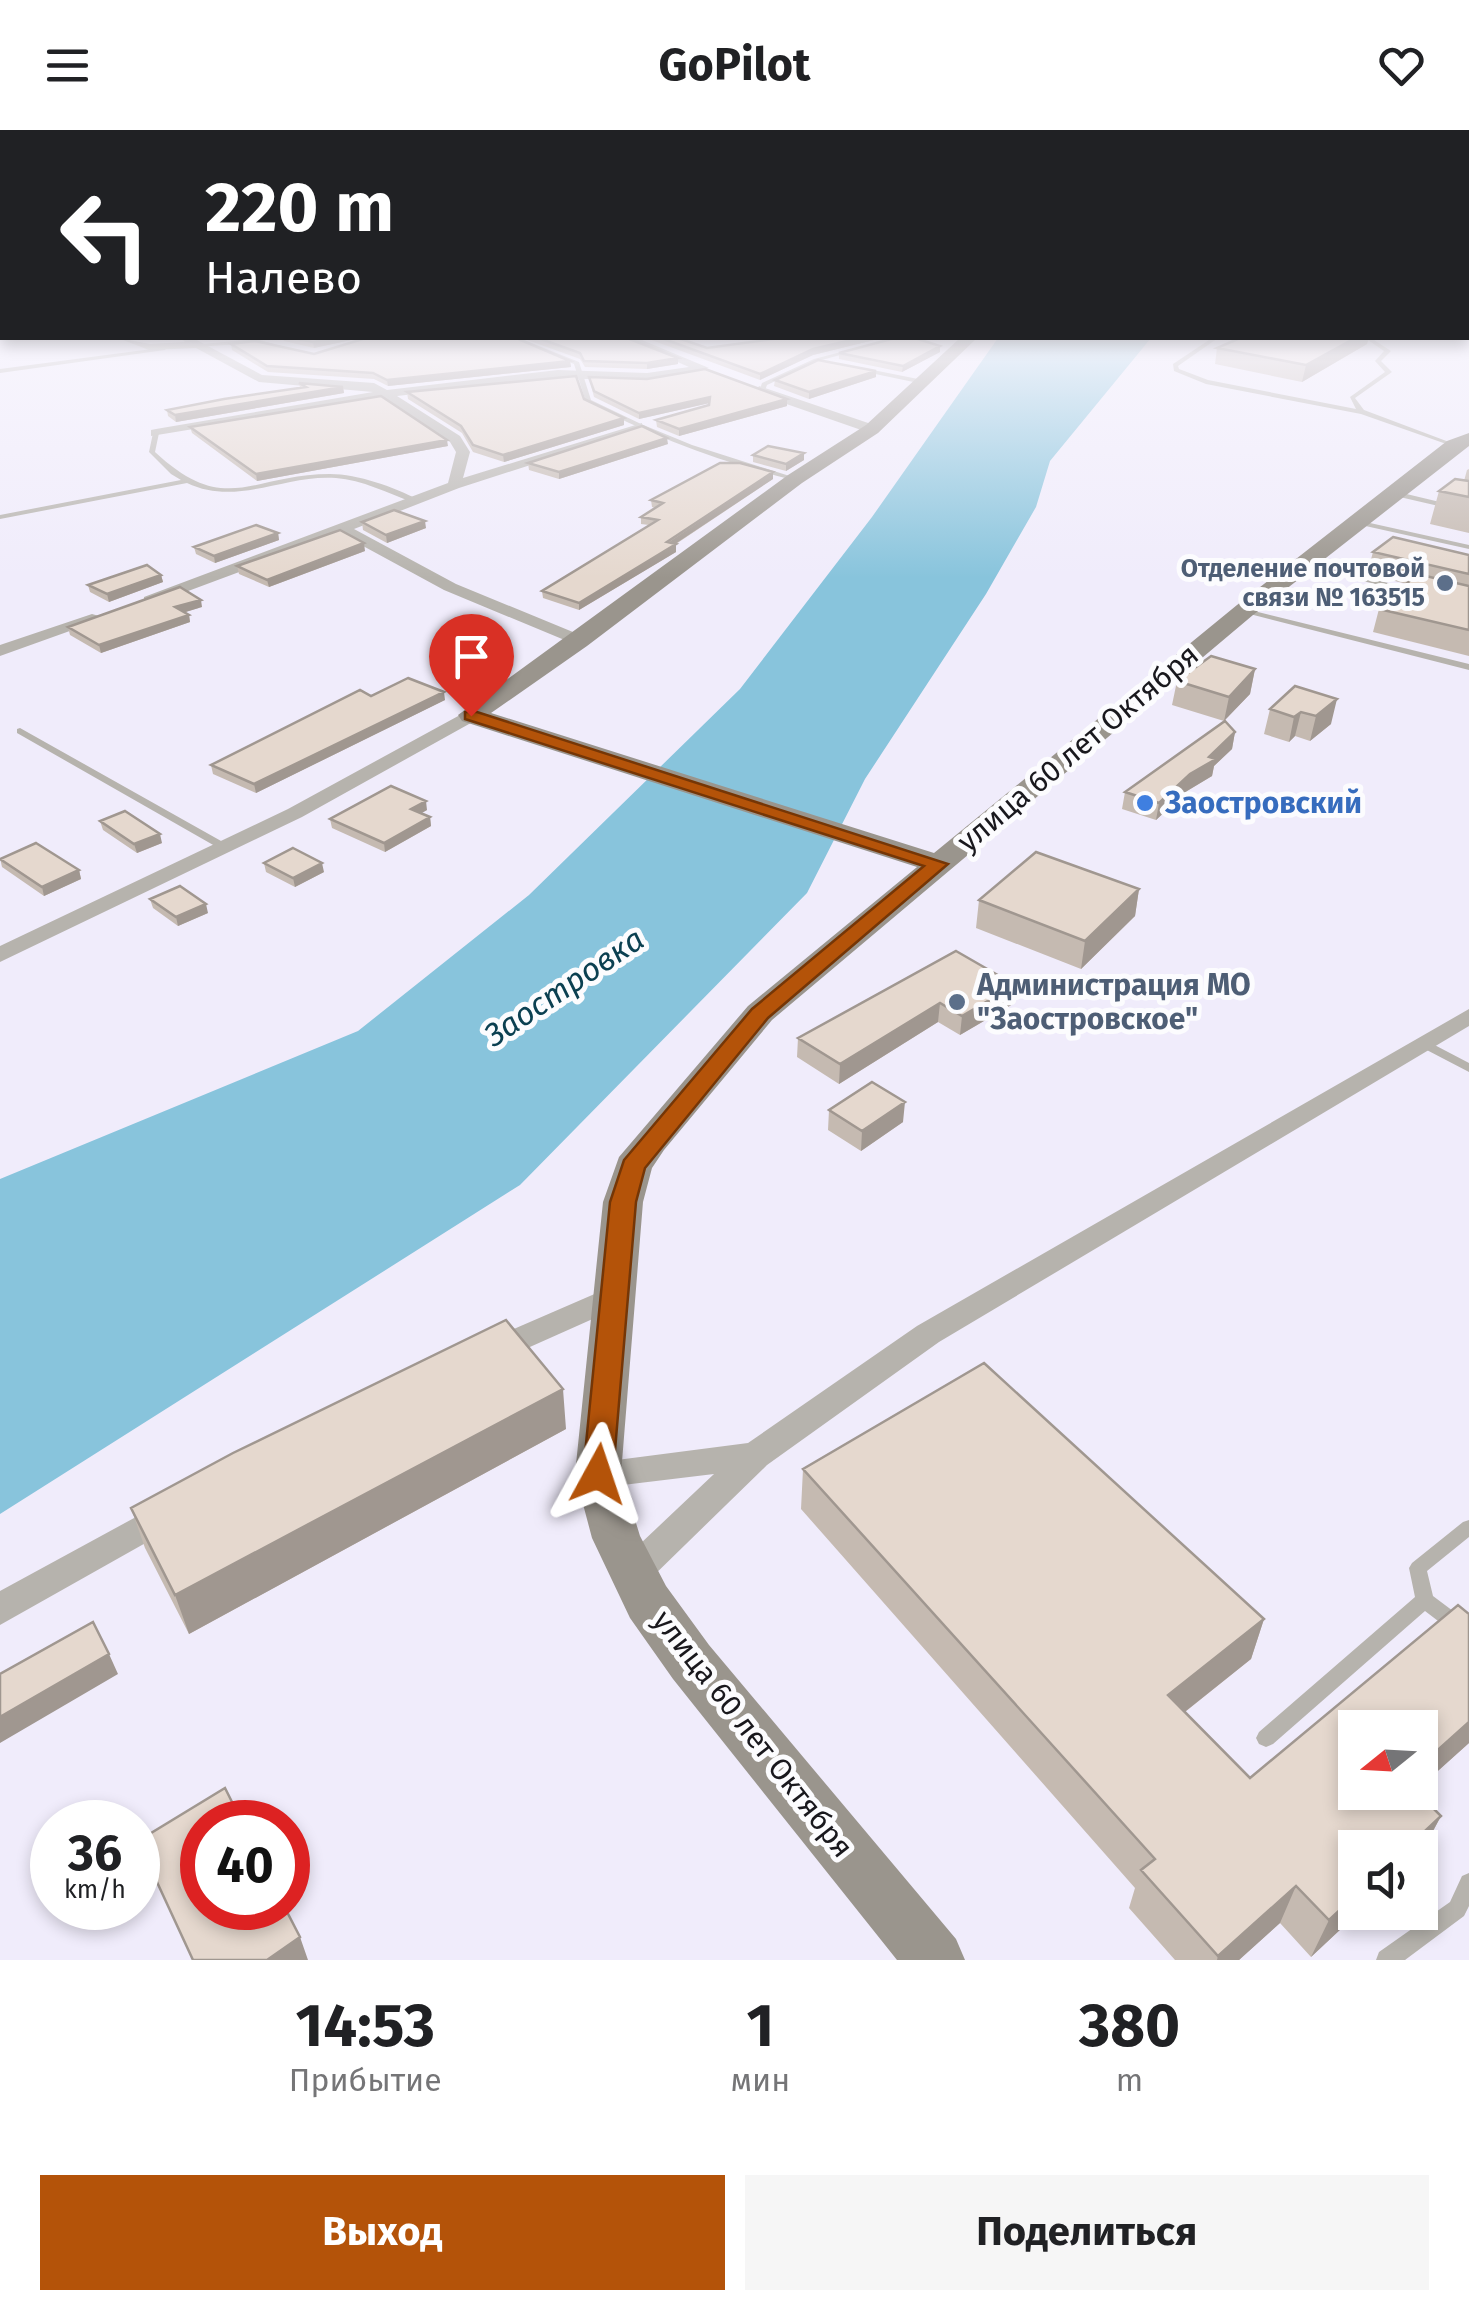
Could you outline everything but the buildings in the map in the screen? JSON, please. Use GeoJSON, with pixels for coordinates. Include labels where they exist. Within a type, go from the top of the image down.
{"type":"FeatureCollection","features":[{"type":"Feature","properties":{"kind":"street"},"geometry":{"type":"LineString","coordinates":[[156,433],[315,407]]}},
{"type":"Feature","properties":{"kind":"street"},"geometry":{"type":"LineString","coordinates":[[404,407],[455,440],[463,452],[454,485]]}},
{"type":"Feature","properties":{"kind":"street"},"geometry":{"type":"LineString","coordinates":[[808,407],[872,429]]}},
{"type":"Feature","properties":{"kind":"street"},"geometry":{"type":"LineString","coordinates":[[0,955],[226,848],[471,716],[578,642],[795,479],[872,429],[895,407]]}},
{"type":"Feature","properties":{"kind":"street"},"geometry":{"type":"LineString","coordinates":[[126,608],[454,485],[637,426]]}},
{"type":"Feature","properties":{"kind":"street","name":"улица 60 лет Октября"},"geometry":{"type":"LineString","coordinates":[[935,1960],[691,1662],[633,1573],[616,1538],[598,1474],[623,1202],[633,1166],[760,1013],[1245,610],[1461,442]]}},
{"type":"Feature","properties":{"kind":"street"},"geometry":{"type":"LineString","coordinates":[[342,528],[450,588],[578,642]]}},
{"type":"Feature","properties":{"kind":"street"},"geometry":{"type":"LineString","coordinates":[[0,651],[108,614]]}},
{"type":"Feature","properties":{"kind":"street"},"geometry":{"type":"LineString","coordinates":[[471,716],[938,864]]}},
{"type":"Feature","properties":{"kind":"street"},"geometry":{"type":"LineString","coordinates":[[633,1573],[756,1456],[928,1334],[1469,1016]]}},
{"type":"Feature","properties":{"kind":"street"},"geometry":{"type":"LineString","coordinates":[[457,1366],[614,1297]]}},
{"type":"Feature","properties":{"kind":"street"},"geometry":{"type":"LineString","coordinates":[[598,1474],[756,1456]]}},
{"type":"Feature","properties":{"kind":"street"},"geometry":{"type":"LineString","coordinates":[[0,1609],[199,1497]]}},
{"type":"Feature","properties":{"kind":"lane"},"geometry":{"type":"LineString","coordinates":[[602,407],[732,465],[795,479]]}},
{"type":"Feature","properties":{"kind":"lane"},"geometry":{"type":"LineString","coordinates":[[1339,407],[1461,442]]}},
{"type":"Feature","properties":{"kind":"lane"},"geometry":{"type":"LineString","coordinates":[[1359,407],[1363,412]]}},
{"type":"Feature","properties":{"kind":"lane"},"geometry":{"type":"LineString","coordinates":[[637,426],[654,422]]}},
{"type":"Feature","properties":{"kind":"lane"},"geometry":{"type":"LineString","coordinates":[[156,433],[152,452],[171,474],[225,494],[337,476],[414,500]]}},
{"type":"Feature","properties":{"kind":"lane"},"geometry":{"type":"LineString","coordinates":[[0,517],[188,481]]}},
{"type":"Feature","properties":{"kind":"lane"},"geometry":{"type":"LineString","coordinates":[[1394,493],[1469,510]]}},
{"type":"Feature","properties":{"kind":"lane"},"geometry":{"type":"LineString","coordinates":[[1356,521],[1469,547]]}},
{"type":"Feature","properties":{"kind":"lane"},"geometry":{"type":"LineString","coordinates":[[1302,564],[1432,596]]}},
{"type":"Feature","properties":{"kind":"lane"},"geometry":{"type":"LineString","coordinates":[[1245,610],[1469,667]]}},
{"type":"Feature","properties":{"kind":"lane"},"geometry":{"type":"LineString","coordinates":[[20,731],[226,848]]}},
{"type":"Feature","properties":{"kind":"lane"},"geometry":{"type":"LineString","coordinates":[[1425,1044],[1469,1068]]}},
{"type":"Feature","properties":{"kind":"lane"},"geometry":{"type":"LineString","coordinates":[[1469,1528],[1418,1568],[1425,1600],[1469,1634]]}},
{"type":"Feature","properties":{"kind":"lane"},"geometry":{"type":"LineString","coordinates":[[1266,1738],[1425,1600]]}},
{"type":"Feature","properties":{"kind":"lane"},"geometry":{"type":"LineString","coordinates":[[1387,1960],[1457,1909],[1469,1883]]}},
{"type":"Feature","properties":{"kind":"water","name":"Заостровка"},"geometry":{"type":"Polygon","coordinates":[[[949,407],[1094,407],[1050,461],[1036,507],[986,594],[865,779],[807,893],[520,1185],[0,1514],[0,1179],[358,1031],[529,895],[740,689],[872,517],[949,407]]]}},
{"type":"Feature","properties":{"kind":"place","name":"Отделение почтовой связи № 163515"},"geometry":{"type":"Point","coordinates":[1445,583]}},
{"type":"Feature","properties":{"kind":"place","name":"Заостровский"},"geometry":{"type":"Point","coordinates":[1145,803]}},
{"type":"Feature","properties":{"kind":"place","name":"Администрация МО \"Заостровское\""},"geometry":{"type":"Point","coordinates":[957,1002]}},
{"type":"Feature","properties":{"kind":"route"},"geometry":{"type":"LineString","coordinates":[[471,716],[938,864],[760,1013],[633,1166],[623,1202],[598,1474]]}}]}
